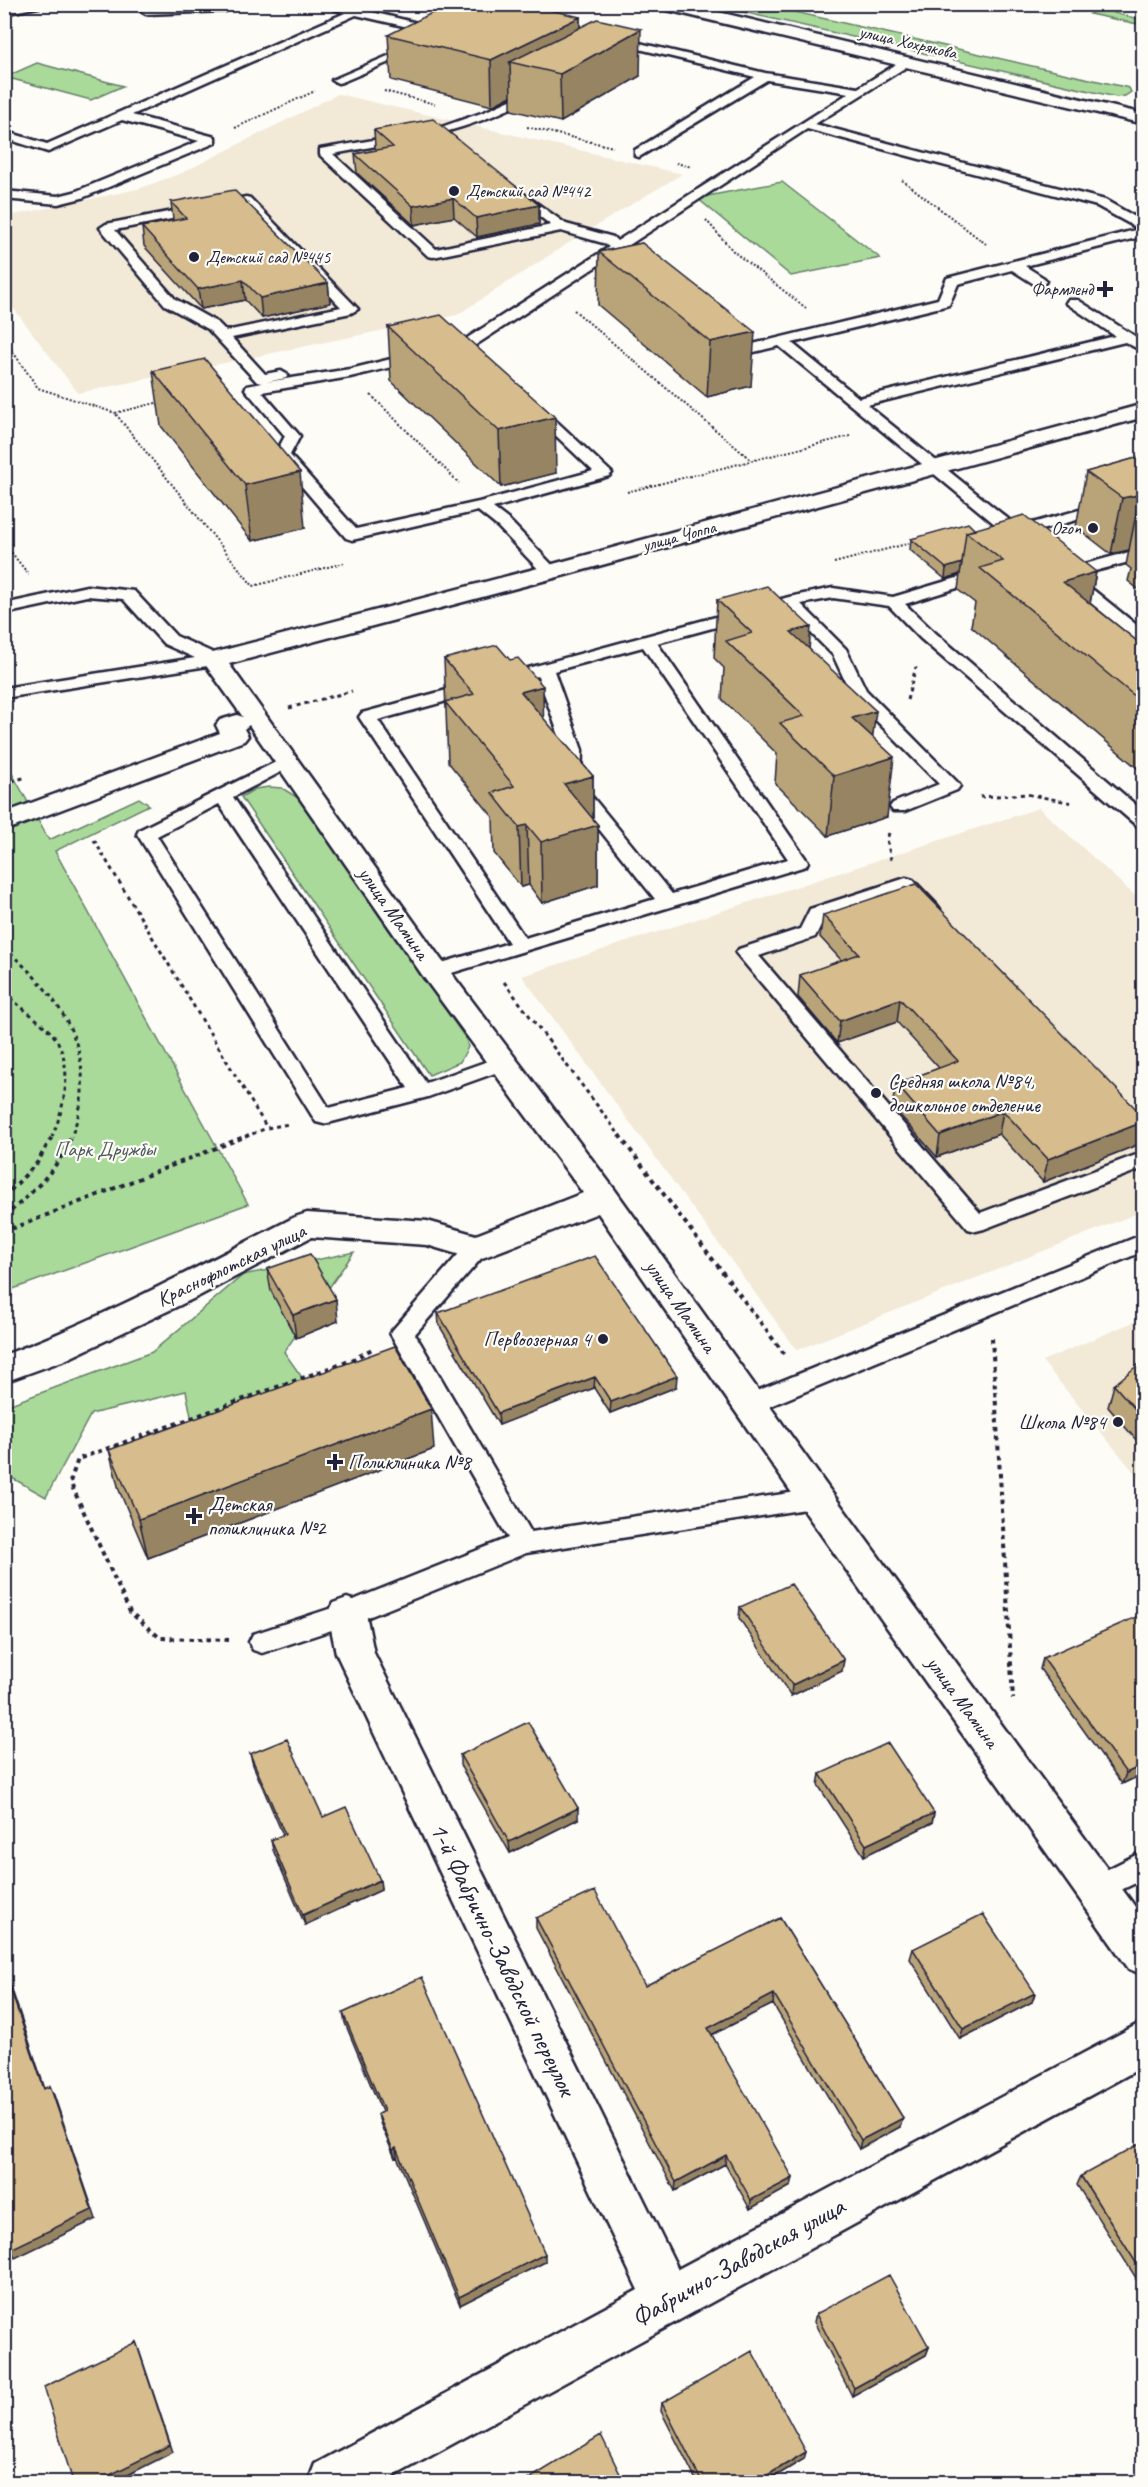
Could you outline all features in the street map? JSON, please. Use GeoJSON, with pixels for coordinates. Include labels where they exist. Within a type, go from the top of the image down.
{"type":"FeatureCollection","features":[{"type":"Feature","properties":{"kind":"street","name":"улица Хохрякова"},"geometry":{"type":"LineString","coordinates":[[663,4],[1143,119]]}},
{"type":"Feature","properties":{"kind":"street","name":"улица Чоппа"},"geometry":{"type":"LineString","coordinates":[[214,660],[550,572],[933,465],[1143,410]]}},
{"type":"Feature","properties":{"kind":"street","name":"улица Мамина"},"geometry":{"type":"LineString","coordinates":[[214,660],[288,761],[435,972],[604,1198],[816,1499],[1143,1955]]}},
{"type":"Feature","properties":{"kind":"street"},"geometry":{"type":"LineString","coordinates":[[4,823],[235,736],[229,725],[237,723]]}},
{"type":"Feature","properties":{"kind":"street"},"geometry":{"type":"LineString","coordinates":[[477,1248],[604,1198]]}},
{"type":"Feature","properties":{"kind":"street","name":"Краснофлотская улица"},"geometry":{"type":"LineString","coordinates":[[4,1369],[63,1346],[307,1225],[427,1233],[477,1248]]}},
{"type":"Feature","properties":{"kind":"street","name":"1-й Фабрично-Заводской переулок"},"geometry":{"type":"LineString","coordinates":[[347,1614],[355,1653],[668,2301]]}},
{"type":"Feature","properties":{"kind":"street","name":"Фабрично-Заводская улица"},"geometry":{"type":"LineString","coordinates":[[333,2482],[1143,2042]]}},
{"type":"Feature","properties":{"kind":"lane"},"geometry":{"type":"LineString","coordinates":[[4,11],[48,4]]}},
{"type":"Feature","properties":{"kind":"lane"},"geometry":{"type":"LineString","coordinates":[[146,11],[225,8],[233,4]]}},
{"type":"Feature","properties":{"kind":"lane"},"geometry":{"type":"LineString","coordinates":[[325,4],[449,34],[338,80]]}},
{"type":"Feature","properties":{"kind":"lane"},"geometry":{"type":"LineString","coordinates":[[4,134],[48,148],[356,12]]}},
{"type":"Feature","properties":{"kind":"lane"},"geometry":{"type":"LineString","coordinates":[[593,34],[765,76],[858,92]]}},
{"type":"Feature","properties":{"kind":"lane"},"geometry":{"type":"LineString","coordinates":[[606,54],[627,43]]}},
{"type":"Feature","properties":{"kind":"lane"},"geometry":{"type":"LineString","coordinates":[[223,336],[351,309],[246,201],[106,228],[170,302],[213,326],[262,379],[470,331],[612,243],[689,200],[907,62]]}},
{"type":"Feature","properties":{"kind":"lane"},"geometry":{"type":"LineString","coordinates":[[639,153],[765,76]]}},
{"type":"Feature","properties":{"kind":"lane"},"geometry":{"type":"LineString","coordinates":[[545,87],[504,108],[466,123],[324,152],[434,253],[561,227]]}},
{"type":"Feature","properties":{"kind":"lane"},"geometry":{"type":"LineString","coordinates":[[4,195],[58,200],[78,195],[211,140],[121,116]]}},
{"type":"Feature","properties":{"kind":"lane"},"geometry":{"type":"LineString","coordinates":[[805,125],[1101,203],[1143,227]]}},
{"type":"Feature","properties":{"kind":"lane"},"geometry":{"type":"LineString","coordinates":[[425,133],[463,152]]}},
{"type":"Feature","properties":{"kind":"lane"},"geometry":{"type":"LineString","coordinates":[[526,401],[604,473],[481,506],[352,535],[282,454],[293,436],[252,389],[350,373],[470,349],[612,243],[713,172]]}},
{"type":"Feature","properties":{"kind":"lane"},"geometry":{"type":"LineString","coordinates":[[507,186],[561,227],[612,243],[634,260]]}},
{"type":"Feature","properties":{"kind":"lane"},"geometry":{"type":"LineString","coordinates":[[714,322],[750,349],[944,302],[952,281],[1143,232]]}},
{"type":"Feature","properties":{"kind":"lane"},"geometry":{"type":"LineString","coordinates":[[1014,265],[1039,281]]}},
{"type":"Feature","properties":{"kind":"lane"},"geometry":{"type":"LineString","coordinates":[[1073,303],[1143,348]]}},
{"type":"Feature","properties":{"kind":"lane"},"geometry":{"type":"LineString","coordinates":[[856,402],[1126,337]]}},
{"type":"Feature","properties":{"kind":"lane"},"geometry":{"type":"LineString","coordinates":[[781,341],[1036,550]]}},
{"type":"Feature","properties":{"kind":"lane"},"geometry":{"type":"LineString","coordinates":[[1014,533],[1143,496]]}},
{"type":"Feature","properties":{"kind":"lane"},"geometry":{"type":"LineString","coordinates":[[481,506],[504,524],[550,572]]}},
{"type":"Feature","properties":{"kind":"lane"},"geometry":{"type":"LineString","coordinates":[[1065,574],[1143,552]]}},
{"type":"Feature","properties":{"kind":"lane"},"geometry":{"type":"LineString","coordinates":[[1050,562],[1142,637],[1109,650],[1143,678]]}},
{"type":"Feature","properties":{"kind":"lane"},"geometry":{"type":"LineString","coordinates":[[521,947],[368,717],[789,602],[833,593],[894,602],[1009,567]]}},
{"type":"Feature","properties":{"kind":"lane"},"geometry":{"type":"LineString","coordinates":[[4,609],[87,591],[128,594],[170,640],[214,660]]}},
{"type":"Feature","properties":{"kind":"lane"},"geometry":{"type":"LineString","coordinates":[[789,602],[840,653],[858,692],[897,734],[951,786],[898,807]]}},
{"type":"Feature","properties":{"kind":"lane"},"geometry":{"type":"LineString","coordinates":[[894,602],[926,634],[1139,818]]}},
{"type":"Feature","properties":{"kind":"lane"},"geometry":{"type":"LineString","coordinates":[[435,972],[799,862],[648,642]]}},
{"type":"Feature","properties":{"kind":"lane"},"geometry":{"type":"LineString","coordinates":[[4,693],[214,660]]}},
{"type":"Feature","properties":{"kind":"lane"},"geometry":{"type":"LineString","coordinates":[[545,670],[573,750],[572,784],[668,902]]}},
{"type":"Feature","properties":{"kind":"lane"},"geometry":{"type":"LineString","coordinates":[[288,761],[146,834],[324,1117],[421,1092],[502,1063]]}},
{"type":"Feature","properties":{"kind":"lane"},"geometry":{"type":"LineString","coordinates":[[222,794],[421,1092]]}},
{"type":"Feature","properties":{"kind":"lane"},"geometry":{"type":"LineString","coordinates":[[947,926],[906,884],[817,914],[808,933],[746,953],[976,1223],[1143,1160]]}},
{"type":"Feature","properties":{"kind":"lane"},"geometry":{"type":"LineString","coordinates":[[750,1404],[1143,1242]]}},
{"type":"Feature","properties":{"kind":"lane"},"geometry":{"type":"LineString","coordinates":[[477,1248],[402,1333],[524,1543]]}},
{"type":"Feature","properties":{"kind":"lane"},"geometry":{"type":"LineString","coordinates":[[262,1642],[347,1614],[524,1543],[816,1499]]}},
{"type":"Feature","properties":{"kind":"lane"},"geometry":{"type":"LineString","coordinates":[[1096,1889],[1143,1864]]}},
{"type":"Feature","properties":{"kind":"path"},"geometry":{"type":"LineString","coordinates":[[896,176],[1014,265]]}},
{"type":"Feature","properties":{"kind":"path"},"geometry":{"type":"LineString","coordinates":[[689,200],[734,252],[833,329]]}},
{"type":"Feature","properties":{"kind":"path"},"geometry":{"type":"LineString","coordinates":[[550,290],[752,460]]}},
{"type":"Feature","properties":{"kind":"path"},"geometry":{"type":"LineString","coordinates":[[4,339],[38,388],[115,413]]}},
{"type":"Feature","properties":{"kind":"path"},"geometry":{"type":"LineString","coordinates":[[350,373],[481,506]]}},
{"type":"Feature","properties":{"kind":"path"},"geometry":{"type":"LineString","coordinates":[[4,543],[48,599]]}},
{"type":"Feature","properties":{"kind":"path"},"geometry":{"type":"LineString","coordinates":[[897,734],[926,634]]}},
{"type":"Feature","properties":{"kind":"path"},"geometry":{"type":"LineString","coordinates":[[978,797],[1000,793],[1039,794],[1091,809],[1139,818]]}},
{"type":"Feature","properties":{"kind":"path"},"geometry":{"type":"LineString","coordinates":[[898,807],[887,839],[890,857],[906,884]]}},
{"type":"Feature","properties":{"kind":"path"},"geometry":{"type":"LineString","coordinates":[[94,840],[267,1128]]}},
{"type":"Feature","properties":{"kind":"path"},"geometry":{"type":"LineString","coordinates":[[4,948],[47,988],[72,1028],[83,1059],[84,1076],[81,1111],[66,1150],[32,1192],[4,1217]]}},
{"type":"Feature","properties":{"kind":"path"},"geometry":{"type":"LineString","coordinates":[[485,958],[805,1382]]}},
{"type":"Feature","properties":{"kind":"path"},"geometry":{"type":"LineString","coordinates":[[4,993],[56,1038],[64,1062],[66,1088],[62,1113],[37,1163],[4,1197]]}},
{"type":"Feature","properties":{"kind":"path"},"geometry":{"type":"LineString","coordinates":[[4,1222],[14,1228],[267,1128],[324,1117]]}},
{"type":"Feature","properties":{"kind":"path"},"geometry":{"type":"LineString","coordinates":[[990,1307],[1013,1707]]}},
{"type":"Feature","properties":{"kind":"path"},"geometry":{"type":"LineString","coordinates":[[262,1642],[160,1638],[130,1612],[70,1482],[78,1459],[352,1360],[402,1333]]}},
{"type":"Feature","properties":{"kind":"shaded area"},"geometry":{"type":"Polygon","coordinates":[[[338,94],[682,174],[584,233],[457,315],[78,393],[5,297],[5,217],[138,189],[182,173],[338,94]]]}},
{"type":"Feature","properties":{"kind":"shaded area","name":"Средняя школа №84, дошкольное отделение"},"geometry":{"type":"Polygon","coordinates":[[[1039,808],[1143,903],[1143,1211],[797,1350],[522,976],[1039,808]]]}},
{"type":"Feature","properties":{"kind":"shaded area","name":"Школа №84"},"geometry":{"type":"Polygon","coordinates":[[[1143,1318],[1143,1483],[1042,1361],[1143,1318]]]}},
{"type":"Feature","properties":{"kind":"green space"},"geometry":{"type":"Polygon","coordinates":[[[1104,4],[1126,5],[1114,13],[1143,20],[1143,25],[1090,14],[1104,4]]]}},
{"type":"Feature","properties":{"kind":"green space"},"geometry":{"type":"Polygon","coordinates":[[[712,5],[764,5],[1129,88],[1131,92],[1125,96],[1116,97],[712,5]]]}},
{"type":"Feature","properties":{"kind":"green space"},"geometry":{"type":"Polygon","coordinates":[[[37,63],[123,86],[91,100],[5,77],[37,63]]]}},
{"type":"Feature","properties":{"kind":"green space"},"geometry":{"type":"Polygon","coordinates":[[[782,182],[880,258],[791,276],[697,198],[782,182]]]}},
{"type":"Feature","properties":{"kind":"green space","name":"Парк Дружбы"},"geometry":{"type":"Polygon","coordinates":[[[4,759],[49,840],[139,798],[149,805],[55,851],[248,1204],[5,1292],[4,759]]]}},
{"type":"Feature","properties":{"kind":"green space"},"geometry":{"type":"Polygon","coordinates":[[[282,788],[298,798],[466,1039],[468,1047],[460,1062],[429,1075],[241,797],[255,789],[282,788]]]}},
{"type":"Feature","properties":{"kind":"green space"},"geometry":{"type":"Polygon","coordinates":[[[354,1252],[284,1352],[318,1400],[195,1436],[186,1391],[91,1414],[46,1497],[5,1474],[5,1406],[152,1352],[243,1275],[354,1252]]]}},
{"type":"Feature","properties":{"kind":"building"},"geometry":{"type":"Polygon","coordinates":[[[450,4],[525,4],[580,17],[491,60],[388,35],[450,4]]]}},
{"type":"Feature","properties":{"kind":"building"},"geometry":{"type":"Polygon","coordinates":[[[597,19],[641,29],[560,74],[510,62],[597,19]]]}},
{"type":"Feature","properties":{"kind":"building"},"geometry":{"type":"Polygon","coordinates":[[[433,119],[539,205],[476,218],[453,198],[413,206],[355,154],[393,147],[374,130],[433,119]]]}},
{"type":"Feature","properties":{"kind":"building"},"geometry":{"type":"Polygon","coordinates":[[[234,190],[328,283],[260,298],[243,280],[198,289],[142,227],[186,218],[171,202],[234,190]]]}},
{"type":"Feature","properties":{"kind":"building"},"geometry":{"type":"Polygon","coordinates":[[[642,243],[755,332],[710,342],[599,252],[642,243]]]}},
{"type":"Feature","properties":{"kind":"building"},"geometry":{"type":"Polygon","coordinates":[[[441,315],[555,417],[499,431],[388,327],[441,315]]]}},
{"type":"Feature","properties":{"kind":"building"},"geometry":{"type":"Polygon","coordinates":[[[205,359],[300,472],[245,485],[153,371],[205,359]]]}},
{"type":"Feature","properties":{"kind":"building"},"geometry":{"type":"Polygon","coordinates":[[[1143,456],[1143,494],[1122,498],[1086,472],[1143,456]]]}},
{"type":"Feature","properties":{"kind":"building"},"geometry":{"type":"Polygon","coordinates":[[[1024,515],[1096,572],[1063,582],[1143,646],[1143,703],[980,568],[1003,561],[966,532],[1024,515]]]}},
{"type":"Feature","properties":{"kind":"building"},"geometry":{"type":"Polygon","coordinates":[[[968,523],[975,530],[966,532],[962,563],[946,568],[911,539],[968,523]]]}},
{"type":"Feature","properties":{"kind":"building"},"geometry":{"type":"Polygon","coordinates":[[[767,586],[811,627],[791,632],[876,711],[852,718],[894,757],[834,776],[780,723],[804,716],[726,641],[752,633],[717,600],[767,586]]]}},
{"type":"Feature","properties":{"kind":"building"},"geometry":{"type":"Polygon","coordinates":[[[497,645],[510,660],[518,658],[543,686],[521,692],[593,776],[564,784],[598,825],[541,842],[527,825],[519,827],[492,793],[514,786],[445,702],[474,694],[444,659],[497,645]]]}},
{"type":"Feature","properties":{"kind":"building"},"geometry":{"type":"Polygon","coordinates":[[[916,884],[1143,1116],[1143,1122],[1048,1159],[1003,1111],[940,1135],[896,1084],[958,1061],[900,999],[840,1021],[800,975],[859,954],[823,915],[916,884]]]}},
{"type":"Feature","properties":{"kind":"building"},"geometry":{"type":"Polygon","coordinates":[[[310,1254],[336,1299],[293,1315],[267,1269],[310,1254]]]}},
{"type":"Feature","properties":{"kind":"building"},"geometry":{"type":"Polygon","coordinates":[[[595,1256],[677,1376],[611,1402],[595,1377],[498,1413],[438,1313],[595,1256]]]}},
{"type":"Feature","properties":{"kind":"building"},"geometry":{"type":"Polygon","coordinates":[[[395,1346],[431,1409],[139,1519],[109,1450],[395,1346]]]}},
{"type":"Feature","properties":{"kind":"building"},"geometry":{"type":"Polygon","coordinates":[[[1139,1364],[1143,1369],[1143,1418],[1114,1385],[1139,1364]]]}},
{"type":"Feature","properties":{"kind":"building"},"geometry":{"type":"Polygon","coordinates":[[[791,1584],[844,1660],[792,1685],[740,1607],[791,1584]]]}},
{"type":"Feature","properties":{"kind":"building"},"geometry":{"type":"Polygon","coordinates":[[[1143,1614],[1143,1765],[1126,1773],[1043,1658],[1143,1614]]]}},
{"type":"Feature","properties":{"kind":"building"},"geometry":{"type":"Polygon","coordinates":[[[528,1722],[578,1808],[509,1842],[460,1755],[528,1722]]]}},
{"type":"Feature","properties":{"kind":"building"},"geometry":{"type":"Polygon","coordinates":[[[287,1739],[323,1817],[346,1807],[380,1880],[303,1915],[271,1840],[285,1834],[250,1754],[287,1739]]]}},
{"type":"Feature","properties":{"kind":"building"},"geometry":{"type":"Polygon","coordinates":[[[888,1743],[934,1813],[866,1845],[820,1774],[888,1743]]]}},
{"type":"Feature","properties":{"kind":"building"},"geometry":{"type":"Polygon","coordinates":[[[595,1891],[645,1986],[780,1918],[903,2118],[861,2140],[774,1994],[708,2028],[793,2178],[751,2200],[726,2155],[676,2182],[536,1918],[595,1891]]]}},
{"type":"Feature","properties":{"kind":"building"},"geometry":{"type":"Polygon","coordinates":[[[983,1914],[1035,1993],[963,2029],[913,1949],[983,1914]]]}},
{"type":"Feature","properties":{"kind":"building"},"geometry":{"type":"Polygon","coordinates":[[[4,1970],[44,2089],[50,2086],[92,2210],[11,2249],[4,2229],[4,1970]]]}},
{"type":"Feature","properties":{"kind":"building"},"geometry":{"type":"Polygon","coordinates":[[[422,1977],[545,2254],[459,2297],[396,2148],[393,2150],[378,2114],[384,2111],[343,2013],[422,1977]]]}},
{"type":"Feature","properties":{"kind":"building"},"geometry":{"type":"Polygon","coordinates":[[[1143,2142],[1143,2267],[1140,2269],[1081,2176],[1143,2142]]]}},
{"type":"Feature","properties":{"kind":"building"},"geometry":{"type":"Polygon","coordinates":[[[889,2275],[929,2347],[854,2388],[816,2314],[889,2275]]]}},
{"type":"Feature","properties":{"kind":"building"},"geometry":{"type":"Polygon","coordinates":[[[136,2342],[170,2445],[96,2482],[73,2482],[44,2387],[136,2342]]]}},
{"type":"Feature","properties":{"kind":"building"},"geometry":{"type":"Polygon","coordinates":[[[752,2351],[806,2452],[756,2482],[702,2482],[662,2403],[752,2351]]]}},
{"type":"Feature","properties":{"kind":"building"},"geometry":{"type":"Polygon","coordinates":[[[601,2435],[624,2482],[524,2482],[601,2435]]]}},
{"type":"Feature","properties":{"kind":"place","name":"Детский сад №442"},"geometry":{"type":"Point","coordinates":[454,191]}},
{"type":"Feature","properties":{"kind":"place","name":"Детский сад №445"},"geometry":{"type":"Point","coordinates":[194,257]}},
{"type":"Feature","properties":{"kind":"place","name":"Фармленд"},"geometry":{"type":"Point","coordinates":[1105,289]}},
{"type":"Feature","properties":{"kind":"place","name":"Ozon"},"geometry":{"type":"Point","coordinates":[1093,528]}},
{"type":"Feature","properties":{"kind":"place","name":"Средняя школа №84, дошкольное отделение"},"geometry":{"type":"Point","coordinates":[876,1093]}},
{"type":"Feature","properties":{"kind":"place","name":"Первоозерная 4"},"geometry":{"type":"Point","coordinates":[603,1339]}},
{"type":"Feature","properties":{"kind":"place","name":"Школа №84"},"geometry":{"type":"Point","coordinates":[1118,1422]}},
{"type":"Feature","properties":{"kind":"place","name":"Поликлиника №8"},"geometry":{"type":"Point","coordinates":[335,1462]}},
{"type":"Feature","properties":{"kind":"place","name":"Детская поликлиника №2"},"geometry":{"type":"Point","coordinates":[194,1516]}}]}
